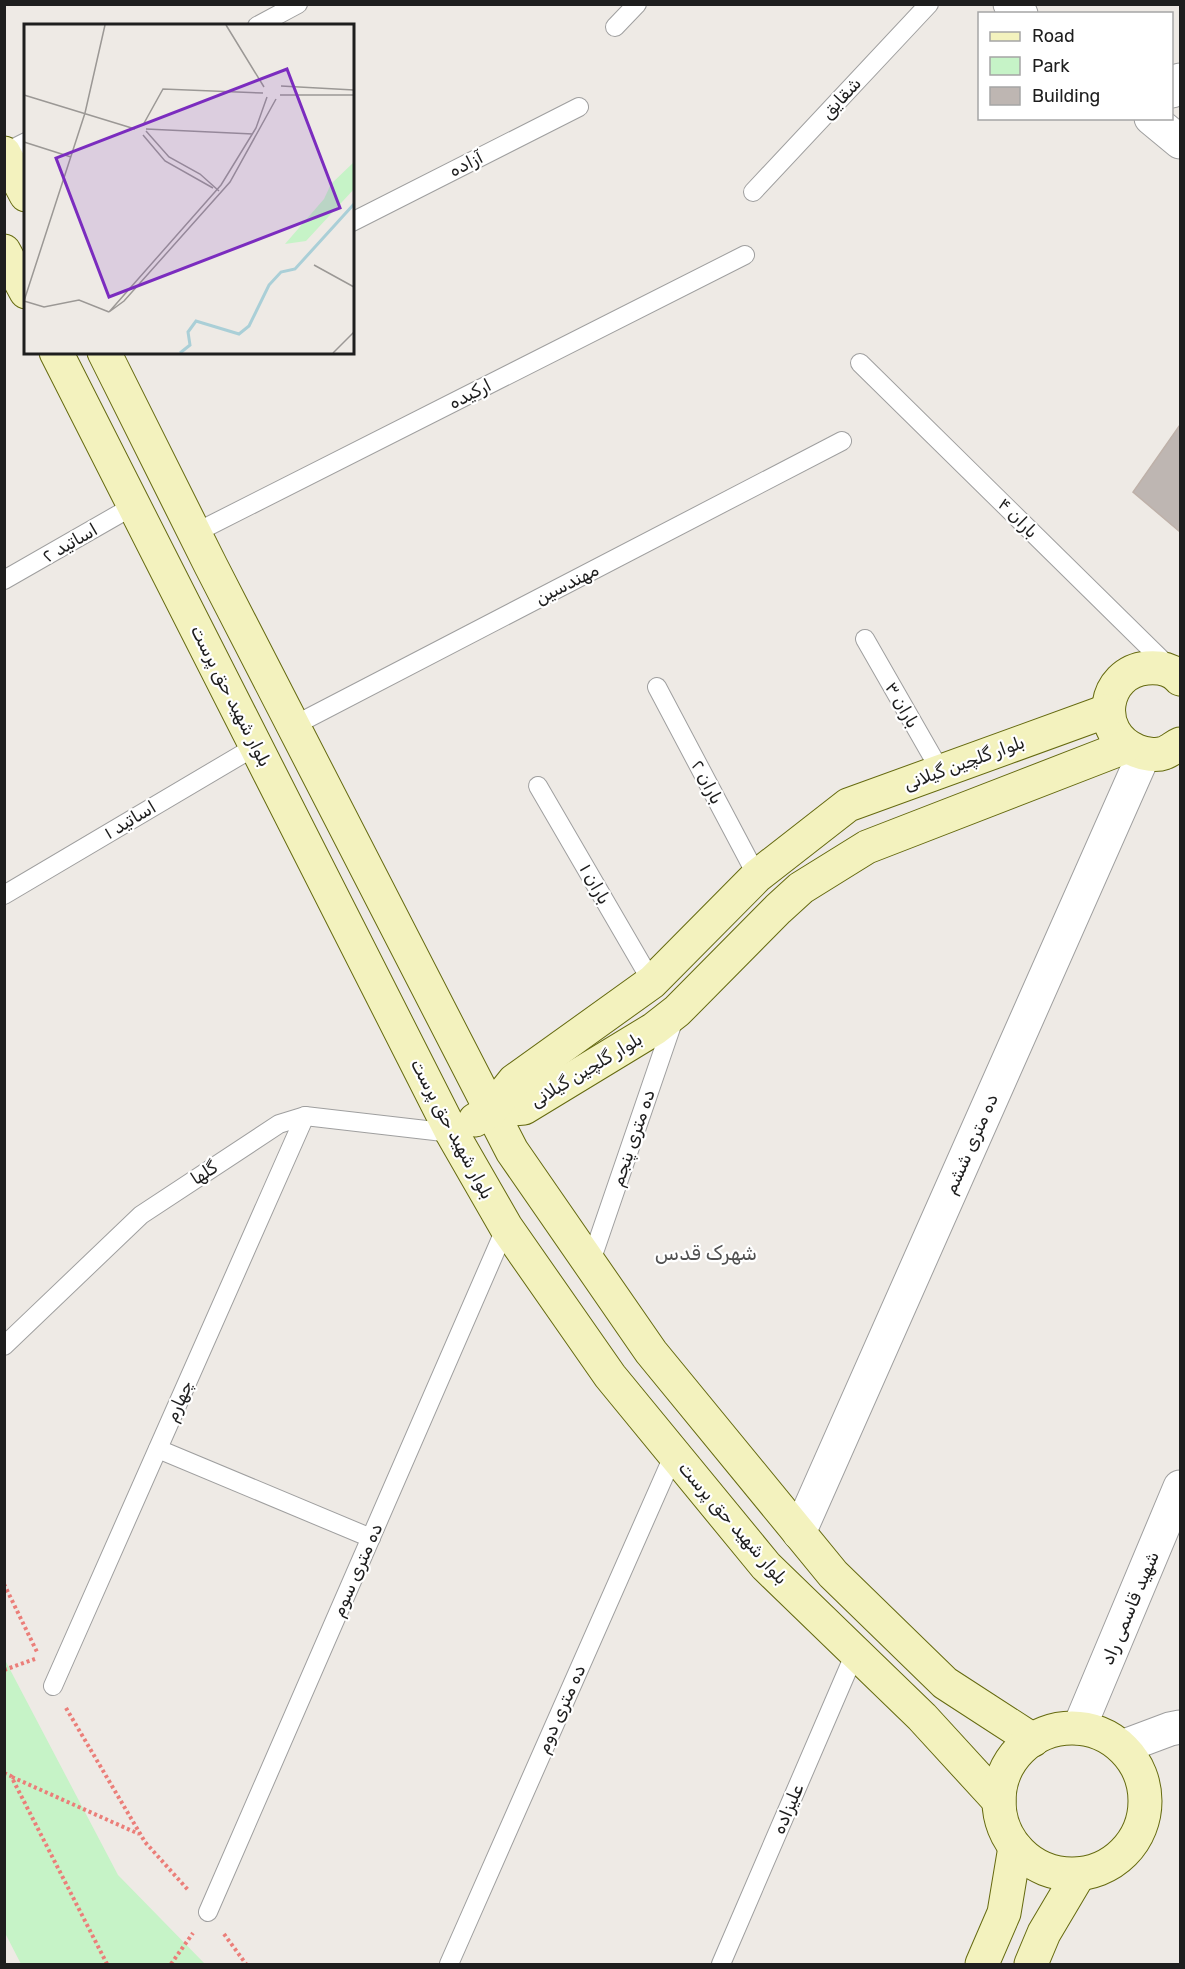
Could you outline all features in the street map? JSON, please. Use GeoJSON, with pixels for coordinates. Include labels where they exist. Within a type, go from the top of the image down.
{"type":"FeatureCollection","features":[{"type":"Feature","properties":{"kind":"street"},"geometry":{"type":"LineString","coordinates":[[1153,120],[1180,142]]}},
{"type":"Feature","properties":{"kind":"street"},"geometry":{"type":"LineString","coordinates":[[4,153],[24,191]]}},
{"type":"Feature","properties":{"kind":"street"},"geometry":{"type":"LineString","coordinates":[[4,251],[24,288]]}},
{"type":"Feature","properties":{"kind":"street","name":"بلوار شهید حق پرست"},"geometry":{"type":"LineString","coordinates":[[57,354],[452,1133],[506,1227],[610,1377],[766,1566],[922,1717],[999,1801]]}},
{"type":"Feature","properties":{"kind":"street"},"geometry":{"type":"LineString","coordinates":[[105,354],[512,1151],[651,1352],[833,1574],[945,1683],[1033,1740]]}},
{"type":"Feature","properties":{"kind":"street"},"geometry":{"type":"LineString","coordinates":[[135,505],[172,486]]}},
{"type":"Feature","properties":{"kind":"street"},"geometry":{"type":"LineString","coordinates":[[1134,750],[1112,731],[1107,711],[1115,685],[1137,669],[1156,667],[1179,673]]}},
{"type":"Feature","properties":{"kind":"street","name":"بلوار گلچین گیلانی"},"geometry":{"type":"LineString","coordinates":[[490,1111],[514,1081],[652,981],[757,876],[848,805],[1107,711]]}},
{"type":"Feature","properties":{"kind":"street"},"geometry":{"type":"LineString","coordinates":[[256,746],[293,726]]}},
{"type":"Feature","properties":{"kind":"street","name":"بلوار گلچین گیلانی"},"geometry":{"type":"LineString","coordinates":[[490,1111],[524,1108],[654,1029],[677,1011],[801,888],[867,846],[1134,750],[1163,753],[1180,744]]}},
{"type":"Feature","properties":{"kind":"street","name":"ده متری ششم"},"geometry":{"type":"LineString","coordinates":[[799,1533],[1134,750]]}},
{"type":"Feature","properties":{"kind":"street"},"geometry":{"type":"LineString","coordinates":[[757,876],[778,909]]}},
{"type":"Feature","properties":{"kind":"street"},"geometry":{"type":"LineString","coordinates":[[652,981],[677,1011]]}},
{"type":"Feature","properties":{"kind":"street"},"geometry":{"type":"LineString","coordinates":[[452,1133],[490,1111]]}},
{"type":"Feature","properties":{"kind":"street"},"geometry":{"type":"LineString","coordinates":[[674,1454],[710,1424]]}},
{"type":"Feature","properties":{"kind":"street","name":"شهید قاسمی راد"},"geometry":{"type":"LineString","coordinates":[[1079,1728],[1180,1487]]}},
{"type":"Feature","properties":{"kind":"street"},"geometry":{"type":"LineString","coordinates":[[1122,1748],[1180,1727]]}},
{"type":"Feature","properties":{"kind":"street"},"geometry":{"type":"LineString","coordinates":[[1079,1728],[1102,1734],[1122,1748],[1137,1766],[1145,1789],[1145,1813],[1137,1836],[1122,1855],[1102,1868],[1079,1874],[1055,1873],[1032,1863],[1015,1847],[1003,1825],[999,1801],[1003,1778],[1015,1756],[1033,1740],[1055,1730],[1079,1728]]}},
{"type":"Feature","properties":{"kind":"street"},"geometry":{"type":"LineString","coordinates":[[982,1965],[1004,1913],[1015,1847]]}},
{"type":"Feature","properties":{"kind":"street"},"geometry":{"type":"LineString","coordinates":[[1031,1965],[1044,1934],[1079,1874]]}},
{"type":"Feature","properties":{"kind":"lane"},"geometry":{"type":"LineString","coordinates":[[261,24],[298,4]]}},
{"type":"Feature","properties":{"kind":"lane"},"geometry":{"type":"LineString","coordinates":[[615,27],[638,4]]}},
{"type":"Feature","properties":{"kind":"lane","name":"شقایق"},"geometry":{"type":"LineString","coordinates":[[753,192],[929,4]]}},
{"type":"Feature","properties":{"kind":"lane","name":"آزاده"},"geometry":{"type":"LineString","coordinates":[[354,221],[579,107]]}},
{"type":"Feature","properties":{"kind":"lane"},"geometry":{"type":"LineString","coordinates":[[4,153],[24,143]]}},
{"type":"Feature","properties":{"kind":"lane","name":"ارکیده"},"geometry":{"type":"LineString","coordinates":[[195,533],[745,255]]}},
{"type":"Feature","properties":{"kind":"lane","name":"باران ۴"},"geometry":{"type":"LineString","coordinates":[[860,363],[1179,673]]}},
{"type":"Feature","properties":{"kind":"lane","name":"مهندسین"},"geometry":{"type":"LineString","coordinates":[[293,726],[842,441]]}},
{"type":"Feature","properties":{"kind":"lane","name":"اساتید ۲"},"geometry":{"type":"LineString","coordinates":[[4,580],[135,505]]}},
{"type":"Feature","properties":{"kind":"lane","name":"باران ۳"},"geometry":{"type":"LineString","coordinates":[[865,639],[940,770]]}},
{"type":"Feature","properties":{"kind":"lane","name":"باران ۲"},"geometry":{"type":"LineString","coordinates":[[657,687],[757,876]]}},
{"type":"Feature","properties":{"kind":"lane","name":"اساتید ۱"},"geometry":{"type":"LineString","coordinates":[[4,895],[256,746]]}},
{"type":"Feature","properties":{"kind":"lane","name":"باران ۱"},"geometry":{"type":"LineString","coordinates":[[538,786],[652,981]]}},
{"type":"Feature","properties":{"kind":"lane","name":"ده متری پنجم"},"geometry":{"type":"LineString","coordinates":[[590,1264],[677,1011]]}},
{"type":"Feature","properties":{"kind":"lane","name":"گلها"},"geometry":{"type":"LineString","coordinates":[[4,1346],[141,1215],[279,1124],[305,1116],[452,1133]]}},
{"type":"Feature","properties":{"kind":"lane","name":"چهارم"},"geometry":{"type":"LineString","coordinates":[[53,1686],[305,1116]]}},
{"type":"Feature","properties":{"kind":"lane","name":"ده متری سوم"},"geometry":{"type":"LineString","coordinates":[[208,1912],[506,1227]]}},
{"type":"Feature","properties":{"kind":"lane"},"geometry":{"type":"LineString","coordinates":[[158,1449],[371,1538]]}},
{"type":"Feature","properties":{"kind":"lane","name":"ده متری دوم"},"geometry":{"type":"LineString","coordinates":[[449,1965],[674,1454]]}},
{"type":"Feature","properties":{"kind":"lane","name":"علیزاده"},"geometry":{"type":"LineString","coordinates":[[721,1965],[855,1653]]}},
{"type":"Feature","properties":{"kind":"path"},"geometry":{"type":"LineString","coordinates":[[4,1584],[39,1657],[4,1670]]}},
{"type":"Feature","properties":{"kind":"path"},"geometry":{"type":"LineString","coordinates":[[53,1686],[145,1842],[208,1912],[246,1965]]}},
{"type":"Feature","properties":{"kind":"path"},"geometry":{"type":"LineString","coordinates":[[4,1773],[141,1834]]}},
{"type":"Feature","properties":{"kind":"path"},"geometry":{"type":"LineString","coordinates":[[11,1776],[107,1965]]}},
{"type":"Feature","properties":{"kind":"path"},"geometry":{"type":"LineString","coordinates":[[171,1965],[208,1912]]}},
{"type":"Feature","properties":{"kind":"green space"},"geometry":{"type":"Polygon","coordinates":[[[5,1660],[118,1875],[205,1964],[21,1964],[5,1933],[5,1660]]]}},
{"type":"Feature","properties":{"kind":"building"},"geometry":{"type":"Polygon","coordinates":[[[1180,425],[1180,532],[1133,492],[1180,425]]]}},
{"type":"Feature","properties":{"kind":"district","name":"شهرک قدس"},"geometry":{"type":"Point","coordinates":[706,1253]}}]}
